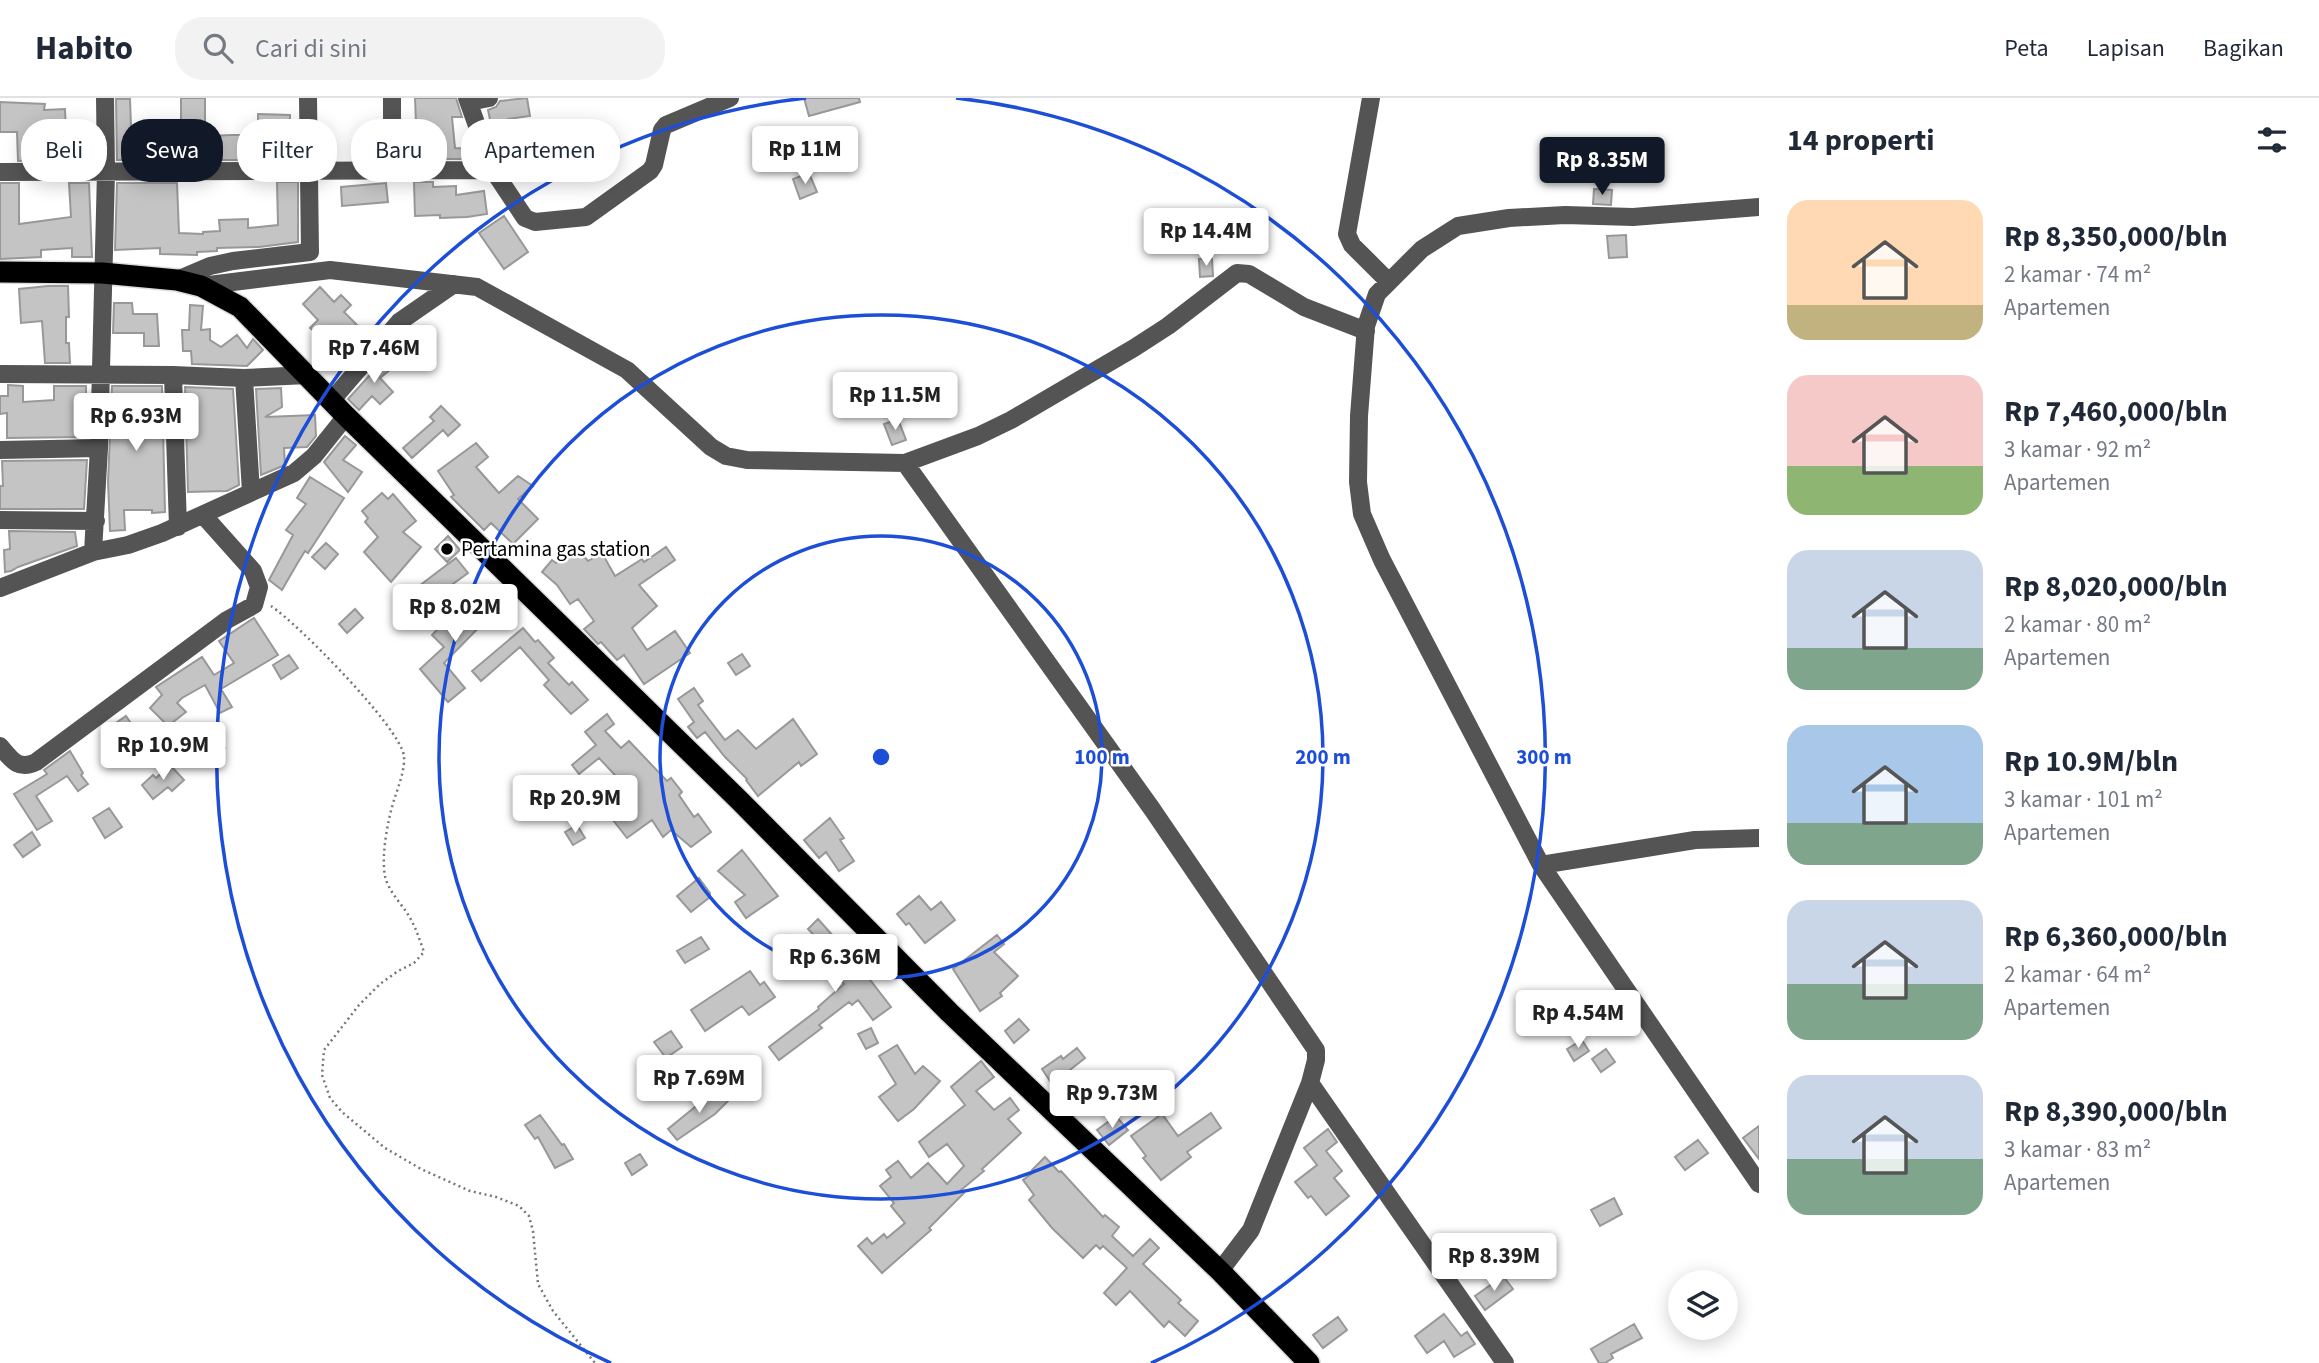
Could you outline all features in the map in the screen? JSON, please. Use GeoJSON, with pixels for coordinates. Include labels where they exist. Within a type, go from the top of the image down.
{"type":"FeatureCollection","features":[{"type":"Feature","properties":{"kind":"highway"},"geometry":{"type":"LineString","coordinates":[[0,272],[102,273],[177,280],[201,286],[240,307],[338,408],[739,800],[949,1012],[1220,1271],[1309,1363]]}},
{"type":"Feature","properties":{"kind":"street"},"geometry":{"type":"LineString","coordinates":[[105,98],[105,119]]}},
{"type":"Feature","properties":{"kind":"street"},"geometry":{"type":"LineString","coordinates":[[308,98],[308,119]]}},
{"type":"Feature","properties":{"kind":"street"},"geometry":{"type":"LineString","coordinates":[[393,98],[393,119]]}},
{"type":"Feature","properties":{"kind":"street"},"geometry":{"type":"LineString","coordinates":[[475,119],[468,100],[489,98]]}},
{"type":"Feature","properties":{"kind":"street"},"geometry":{"type":"LineString","coordinates":[[501,182],[520,212],[530,221],[586,217],[653,168],[662,130],[666,125],[730,98]]}},
{"type":"Feature","properties":{"kind":"street"},"geometry":{"type":"LineString","coordinates":[[1371,98],[1347,234],[1352,245],[1389,282]]}},
{"type":"Feature","properties":{"kind":"street"},"geometry":{"type":"LineString","coordinates":[[107,172],[237,171]]}},
{"type":"Feature","properties":{"kind":"street"},"geometry":{"type":"LineString","coordinates":[[0,172],[21,172]]}},
{"type":"Feature","properties":{"kind":"street"},"geometry":{"type":"LineString","coordinates":[[93,552],[99,448],[106,182]]}},
{"type":"Feature","properties":{"kind":"street"},"geometry":{"type":"LineString","coordinates":[[177,280],[233,261],[310,252],[309,182]]}},
{"type":"Feature","properties":{"kind":"street"},"geometry":{"type":"LineString","coordinates":[[1759,207],[1633,217],[1554,215],[1508,218],[1458,226],[1422,249],[1377,294],[1366,331],[1357,452],[1363,514],[1382,560],[1541,865],[1759,1184]]}},
{"type":"Feature","properties":{"kind":"street"},"geometry":{"type":"LineString","coordinates":[[201,286],[330,270],[477,286],[627,370],[711,447],[726,456],[747,460],[905,463],[978,436],[1011,420],[1144,342],[1237,273],[1249,274],[1304,307],[1366,331]]}},
{"type":"Feature","properties":{"kind":"street"},"geometry":{"type":"LineString","coordinates":[[0,588],[93,552],[128,545],[178,527],[294,473],[314,456],[338,408],[399,322],[454,284]]}},
{"type":"Feature","properties":{"kind":"street"},"geometry":{"type":"LineString","coordinates":[[0,374],[244,378],[308,375]]}},
{"type":"Feature","properties":{"kind":"street"},"geometry":{"type":"LineString","coordinates":[[173,375],[178,527]]}},
{"type":"Feature","properties":{"kind":"street"},"geometry":{"type":"LineString","coordinates":[[244,378],[251,492]]}},
{"type":"Feature","properties":{"kind":"street"},"geometry":{"type":"LineString","coordinates":[[0,450],[99,448]]}},
{"type":"Feature","properties":{"kind":"street"},"geometry":{"type":"LineString","coordinates":[[905,463],[1152,809],[1314,1045],[1317,1055],[1310,1083],[1251,1230],[1220,1271]]}},
{"type":"Feature","properties":{"kind":"street"},"geometry":{"type":"LineString","coordinates":[[0,746],[13,762],[19,765],[36,762],[227,620],[254,605],[259,593],[254,572],[204,516]]}},
{"type":"Feature","properties":{"kind":"street"},"geometry":{"type":"LineString","coordinates":[[0,520],[96,521]]}},
{"type":"Feature","properties":{"kind":"street"},"geometry":{"type":"LineString","coordinates":[[1541,865],[1695,840],[1759,838]]}},
{"type":"Feature","properties":{"kind":"street"},"geometry":{"type":"LineString","coordinates":[[1310,1083],[1505,1363]]}},
{"type":"Feature","properties":{"kind":"path"},"geometry":{"type":"LineString","coordinates":[[254,605],[268,604],[286,616],[320,649],[381,716],[397,738],[404,756],[402,776],[387,824],[385,876],[418,932],[424,952],[414,963],[380,984],[359,1005],[324,1050],[322,1076],[330,1098],[342,1112],[385,1148],[409,1162],[470,1191],[519,1206],[528,1216],[533,1231],[538,1284],[553,1311],[595,1363]]}},
{"type":"Feature","properties":{"kind":"building"},"geometry":{"type":"Polygon","coordinates":[[[181,98],[205,98],[205,119],[181,119],[181,98]]]}},
{"type":"Feature","properties":{"kind":"building"},"geometry":{"type":"Polygon","coordinates":[[[415,98],[456,98],[462,117],[452,117],[455,148],[461,148],[461,159],[447,159],[447,119],[416,119],[415,98]]]}},
{"type":"Feature","properties":{"kind":"building"},"geometry":{"type":"Polygon","coordinates":[[[527,98],[530,116],[490,119],[488,110],[496,107],[500,101],[527,98]]]}},
{"type":"Feature","properties":{"kind":"building"},"geometry":{"type":"Polygon","coordinates":[[[804,98],[859,98],[860,102],[809,116],[804,98]]]}},
{"type":"Feature","properties":{"kind":"building"},"geometry":{"type":"Polygon","coordinates":[[[116,99],[130,99],[131,119],[121,119],[121,160],[117,160],[116,99]]]}},
{"type":"Feature","properties":{"kind":"building"},"geometry":{"type":"Polygon","coordinates":[[[0,102],[45,104],[44,110],[65,109],[65,119],[21,119],[21,161],[18,161],[17,132],[0,132],[0,102]]]}},
{"type":"Feature","properties":{"kind":"building"},"geometry":{"type":"Polygon","coordinates":[[[258,114],[290,115],[290,119],[258,119],[258,114]]]}},
{"type":"Feature","properties":{"kind":"building"},"geometry":{"type":"Polygon","coordinates":[[[237,135],[237,160],[223,160],[223,136],[237,135]]]}},
{"type":"Feature","properties":{"kind":"building"},"geometry":{"type":"Polygon","coordinates":[[[809,173],[817,192],[800,199],[793,179],[809,173]]]}},
{"type":"Feature","properties":{"kind":"building"},"geometry":{"type":"Polygon","coordinates":[[[277,182],[298,182],[298,242],[259,247],[217,248],[217,251],[197,252],[197,255],[160,254],[160,248],[115,250],[117,183],[177,183],[179,233],[203,234],[220,231],[219,220],[248,219],[248,228],[278,225],[277,182]]]}},
{"type":"Feature","properties":{"kind":"building"},"geometry":{"type":"Polygon","coordinates":[[[414,182],[433,182],[433,187],[456,186],[456,195],[484,191],[487,214],[440,218],[440,215],[415,216],[414,182]]]}},
{"type":"Feature","properties":{"kind":"building"},"geometry":{"type":"Polygon","coordinates":[[[0,183],[19,183],[19,224],[71,217],[69,183],[89,183],[92,257],[72,257],[72,248],[41,250],[41,257],[0,259],[0,183]]]}},
{"type":"Feature","properties":{"kind":"building"},"geometry":{"type":"Polygon","coordinates":[[[386,183],[388,202],[342,206],[341,187],[386,183]]]}},
{"type":"Feature","properties":{"kind":"building"},"geometry":{"type":"Polygon","coordinates":[[[1594,189],[1612,190],[1611,205],[1593,204],[1594,189]]]}},
{"type":"Feature","properties":{"kind":"building"},"geometry":{"type":"Polygon","coordinates":[[[504,216],[528,252],[504,269],[479,233],[504,216]]]}},
{"type":"Feature","properties":{"kind":"building"},"geometry":{"type":"Polygon","coordinates":[[[1626,235],[1627,257],[1609,258],[1607,236],[1626,235]]]}},
{"type":"Feature","properties":{"kind":"building"},"geometry":{"type":"Polygon","coordinates":[[[1199,259],[1212,259],[1213,276],[1200,277],[1199,259]]]}},
{"type":"Feature","properties":{"kind":"building"},"geometry":{"type":"Polygon","coordinates":[[[68,286],[66,343],[69,343],[70,363],[45,363],[42,321],[21,323],[19,289],[68,286]]]}},
{"type":"Feature","properties":{"kind":"building"},"geometry":{"type":"Polygon","coordinates":[[[320,287],[334,302],[341,295],[351,305],[344,312],[360,328],[343,344],[328,329],[321,337],[310,328],[318,320],[303,304],[320,287]]]}},
{"type":"Feature","properties":{"kind":"building"},"geometry":{"type":"Polygon","coordinates":[[[114,303],[132,303],[133,314],[157,314],[159,346],[144,346],[144,333],[113,333],[114,303]]]}},
{"type":"Feature","properties":{"kind":"building"},"geometry":{"type":"Polygon","coordinates":[[[190,305],[203,306],[201,330],[210,329],[210,340],[221,347],[237,335],[247,348],[253,339],[263,350],[247,366],[192,364],[191,351],[183,351],[182,330],[189,330],[190,305]]]}},
{"type":"Feature","properties":{"kind":"building"},"geometry":{"type":"Polygon","coordinates":[[[388,353],[397,364],[380,378],[393,392],[380,404],[372,396],[359,410],[348,399],[388,353]]]}},
{"type":"Feature","properties":{"kind":"building"},"geometry":{"type":"Polygon","coordinates":[[[8,385],[23,386],[23,402],[54,400],[54,386],[86,386],[89,412],[85,412],[86,437],[7,438],[7,413],[0,414],[0,396],[8,396],[8,385]]]}},
{"type":"Feature","properties":{"kind":"building"},"geometry":{"type":"Polygon","coordinates":[[[112,386],[162,386],[165,512],[124,510],[125,530],[110,531],[108,482],[112,386]]]}},
{"type":"Feature","properties":{"kind":"building"},"geometry":{"type":"Polygon","coordinates":[[[185,387],[233,389],[239,485],[227,491],[188,492],[185,387]]]}},
{"type":"Feature","properties":{"kind":"building"},"geometry":{"type":"Polygon","coordinates":[[[281,388],[282,407],[265,417],[315,415],[316,436],[307,447],[284,448],[285,465],[261,475],[256,389],[281,388]]]}},
{"type":"Feature","properties":{"kind":"building"},"geometry":{"type":"Polygon","coordinates":[[[441,406],[460,425],[448,436],[443,430],[412,458],[403,448],[434,421],[430,417],[441,406]]]}},
{"type":"Feature","properties":{"kind":"building"},"geometry":{"type":"Polygon","coordinates":[[[898,419],[906,440],[892,445],[884,424],[898,419]]]}},
{"type":"Feature","properties":{"kind":"building"},"geometry":{"type":"Polygon","coordinates":[[[345,436],[356,445],[343,460],[362,472],[348,492],[324,462],[345,436]]]}},
{"type":"Feature","properties":{"kind":"building"},"geometry":{"type":"Polygon","coordinates":[[[476,443],[488,457],[476,467],[499,493],[518,476],[533,486],[518,499],[538,519],[513,544],[491,523],[484,530],[451,497],[454,495],[438,471],[476,443]]]}},
{"type":"Feature","properties":{"kind":"building"},"geometry":{"type":"Polygon","coordinates":[[[87,460],[84,509],[0,509],[2,461],[87,460]]]}},
{"type":"Feature","properties":{"kind":"building"},"geometry":{"type":"Polygon","coordinates":[[[310,477],[344,498],[308,553],[305,551],[282,590],[269,580],[293,535],[286,530],[306,504],[297,498],[310,477]]]}},
{"type":"Feature","properties":{"kind":"building"},"geometry":{"type":"Polygon","coordinates":[[[382,493],[388,499],[393,494],[416,521],[403,532],[421,547],[391,582],[364,552],[378,537],[365,522],[368,518],[362,511],[382,493]]]}},
{"type":"Feature","properties":{"kind":"building"},"geometry":{"type":"Polygon","coordinates":[[[9,531],[75,532],[77,546],[5,572],[4,550],[10,549],[9,531]]]}},
{"type":"Feature","properties":{"kind":"building"},"geometry":{"type":"Polygon","coordinates":[[[448,536],[460,550],[447,562],[435,549],[448,536]]]}},
{"type":"Feature","properties":{"kind":"building"},"geometry":{"type":"Polygon","coordinates":[[[326,543],[338,554],[325,569],[312,557],[326,543]]]}},
{"type":"Feature","properties":{"kind":"building"},"geometry":{"type":"Polygon","coordinates":[[[576,547],[588,561],[602,553],[615,576],[642,559],[644,562],[666,547],[675,560],[639,585],[657,606],[632,628],[647,650],[675,631],[690,653],[644,684],[624,655],[617,660],[601,642],[598,644],[584,629],[594,621],[578,599],[570,604],[557,585],[542,572],[552,560],[556,563],[576,547]]]}},
{"type":"Feature","properties":{"kind":"building"},"geometry":{"type":"Polygon","coordinates":[[[456,558],[468,573],[428,602],[415,589],[456,558]]]}},
{"type":"Feature","properties":{"kind":"building"},"geometry":{"type":"Polygon","coordinates":[[[473,593],[494,612],[444,663],[465,688],[448,702],[420,669],[444,647],[432,635],[473,593]]]}},
{"type":"Feature","properties":{"kind":"building"},"geometry":{"type":"Polygon","coordinates":[[[355,609],[363,618],[347,633],[339,624],[355,609]]]}},
{"type":"Feature","properties":{"kind":"building"},"geometry":{"type":"Polygon","coordinates":[[[254,618],[278,655],[221,689],[232,707],[220,713],[205,685],[177,703],[186,712],[168,726],[150,708],[162,695],[156,687],[202,657],[214,675],[234,663],[219,641],[254,618]]]}},
{"type":"Feature","properties":{"kind":"building"},"geometry":{"type":"Polygon","coordinates":[[[523,628],[554,658],[548,663],[569,685],[572,682],[588,700],[571,714],[544,685],[549,680],[520,647],[481,681],[472,671],[523,628]]]}},
{"type":"Feature","properties":{"kind":"building"},"geometry":{"type":"Polygon","coordinates":[[[742,654],[750,666],[736,675],[728,663],[742,654]]]}},
{"type":"Feature","properties":{"kind":"building"},"geometry":{"type":"Polygon","coordinates":[[[289,655],[298,668],[281,679],[273,665],[289,655]]]}},
{"type":"Feature","properties":{"kind":"building"},"geometry":{"type":"Polygon","coordinates":[[[694,688],[703,701],[698,705],[725,740],[738,730],[756,749],[793,719],[817,754],[801,766],[799,762],[758,796],[747,779],[705,732],[697,738],[688,727],[694,722],[678,699],[694,688]]]}},
{"type":"Feature","properties":{"kind":"building"},"geometry":{"type":"Polygon","coordinates":[[[607,714],[614,724],[605,731],[621,748],[629,741],[667,781],[671,778],[682,792],[679,795],[694,817],[698,814],[711,832],[691,847],[671,830],[663,837],[652,820],[627,838],[602,806],[626,787],[599,758],[579,774],[572,765],[596,745],[585,732],[607,714]]]}},
{"type":"Feature","properties":{"kind":"building"},"geometry":{"type":"Polygon","coordinates":[[[126,716],[137,732],[120,743],[110,727],[126,716]]]}},
{"type":"Feature","properties":{"kind":"building"},"geometry":{"type":"Polygon","coordinates":[[[211,734],[225,748],[216,757],[202,743],[211,734]]]}},
{"type":"Feature","properties":{"kind":"building"},"geometry":{"type":"Polygon","coordinates":[[[70,751],[88,784],[78,791],[67,776],[36,796],[52,821],[37,830],[14,794],[47,774],[44,770],[70,751]]]}},
{"type":"Feature","properties":{"kind":"building"},"geometry":{"type":"Polygon","coordinates":[[[170,765],[184,780],[172,791],[168,787],[153,799],[142,785],[153,775],[156,778],[170,765]]]}},
{"type":"Feature","properties":{"kind":"building"},"geometry":{"type":"Polygon","coordinates":[[[109,808],[122,827],[105,838],[93,818],[109,808]]]}},
{"type":"Feature","properties":{"kind":"building"},"geometry":{"type":"Polygon","coordinates":[[[830,818],[844,838],[840,840],[854,861],[839,871],[826,852],[819,858],[804,840],[830,818]]]}},
{"type":"Feature","properties":{"kind":"building"},"geometry":{"type":"Polygon","coordinates":[[[577,825],[585,838],[573,845],[565,832],[577,825]]]}},
{"type":"Feature","properties":{"kind":"building"},"geometry":{"type":"Polygon","coordinates":[[[32,832],[40,845],[23,857],[14,845],[32,832]]]}},
{"type":"Feature","properties":{"kind":"building"},"geometry":{"type":"Polygon","coordinates":[[[742,850],[778,896],[746,918],[735,902],[745,895],[718,871],[742,850]]]}},
{"type":"Feature","properties":{"kind":"building"},"geometry":{"type":"Polygon","coordinates":[[[699,878],[710,897],[691,912],[677,896],[699,878]]]}},
{"type":"Feature","properties":{"kind":"building"},"geometry":{"type":"Polygon","coordinates":[[[919,896],[931,910],[941,902],[955,920],[925,943],[909,923],[906,925],[897,914],[919,896]]]}},
{"type":"Feature","properties":{"kind":"building"},"geometry":{"type":"Polygon","coordinates":[[[818,919],[891,1007],[873,1020],[858,1000],[852,1005],[849,1002],[819,1025],[822,1028],[779,1060],[769,1047],[819,1009],[818,1007],[844,984],[824,963],[833,955],[808,929],[818,919]]]}},
{"type":"Feature","properties":{"kind":"building"},"geometry":{"type":"Polygon","coordinates":[[[997,935],[1004,944],[994,952],[1018,976],[1000,993],[1002,996],[980,1011],[953,969],[997,935]]]}},
{"type":"Feature","properties":{"kind":"building"},"geometry":{"type":"Polygon","coordinates":[[[701,937],[709,949],[685,963],[677,951],[701,937]]]}},
{"type":"Feature","properties":{"kind":"building"},"geometry":{"type":"Polygon","coordinates":[[[750,971],[760,985],[764,982],[775,997],[749,1015],[742,1006],[705,1031],[691,1010],[750,971]]]}},
{"type":"Feature","properties":{"kind":"building"},"geometry":{"type":"Polygon","coordinates":[[[1019,1019],[1029,1030],[1014,1043],[1005,1031],[1019,1019]]]}},
{"type":"Feature","properties":{"kind":"building"},"geometry":{"type":"Polygon","coordinates":[[[871,1028],[878,1043],[866,1049],[858,1034],[871,1028]]]}},
{"type":"Feature","properties":{"kind":"building"},"geometry":{"type":"Polygon","coordinates":[[[671,1031],[682,1047],[666,1058],[654,1042],[671,1031]]]}},
{"type":"Feature","properties":{"kind":"building"},"geometry":{"type":"Polygon","coordinates":[[[1582,1040],[1589,1051],[1574,1061],[1567,1049],[1582,1040]]]}},
{"type":"Feature","properties":{"kind":"building"},"geometry":{"type":"Polygon","coordinates":[[[897,1045],[915,1074],[923,1066],[940,1081],[914,1109],[898,1121],[879,1097],[896,1084],[879,1056],[897,1045]]]}},
{"type":"Feature","properties":{"kind":"building"},"geometry":{"type":"Polygon","coordinates":[[[1077,1048],[1085,1058],[1052,1084],[1042,1069],[1061,1056],[1063,1059],[1077,1048]]]}},
{"type":"Feature","properties":{"kind":"building"},"geometry":{"type":"Polygon","coordinates":[[[1606,1049],[1615,1062],[1601,1072],[1592,1059],[1606,1049]]]}},
{"type":"Feature","properties":{"kind":"building"},"geometry":{"type":"Polygon","coordinates":[[[981,1061],[994,1077],[976,1091],[994,1110],[1010,1098],[1019,1110],[1008,1119],[1021,1133],[961,1190],[964,1193],[929,1228],[931,1230],[882,1273],[858,1246],[867,1238],[872,1244],[884,1234],[887,1238],[905,1223],[880,1186],[891,1177],[886,1170],[898,1161],[911,1178],[928,1163],[947,1184],[964,1166],[947,1144],[929,1157],[919,1142],[965,1105],[951,1087],[981,1061]]]}},
{"type":"Feature","properties":{"kind":"building"},"geometry":{"type":"Polygon","coordinates":[[[717,1089],[728,1101],[715,1114],[677,1140],[668,1129],[717,1089]]]}},
{"type":"Feature","properties":{"kind":"building"},"geometry":{"type":"Polygon","coordinates":[[[1211,1113],[1221,1128],[1187,1152],[1191,1157],[1161,1180],[1143,1158],[1146,1156],[1131,1136],[1162,1114],[1178,1136],[1211,1113]]]}},
{"type":"Feature","properties":{"kind":"building"},"geometry":{"type":"Polygon","coordinates":[[[540,1115],[573,1159],[555,1168],[538,1137],[535,1139],[525,1125],[540,1115]]]}},
{"type":"Feature","properties":{"kind":"building"},"geometry":{"type":"Polygon","coordinates":[[[1116,1116],[1128,1130],[1109,1145],[1097,1130],[1116,1116]]]}},
{"type":"Feature","properties":{"kind":"building"},"geometry":{"type":"Polygon","coordinates":[[[1759,1126],[1759,1159],[1743,1138],[1759,1126]]]}},
{"type":"Feature","properties":{"kind":"building"},"geometry":{"type":"Polygon","coordinates":[[[1328,1129],[1337,1142],[1326,1151],[1342,1171],[1334,1178],[1349,1196],[1326,1215],[1295,1182],[1317,1165],[1304,1148],[1328,1129]]]}},
{"type":"Feature","properties":{"kind":"building"},"geometry":{"type":"Polygon","coordinates":[[[1698,1140],[1708,1153],[1685,1170],[1675,1157],[1698,1140]]]}},
{"type":"Feature","properties":{"kind":"building"},"geometry":{"type":"Polygon","coordinates":[[[640,1154],[647,1165],[632,1175],[625,1163],[640,1154]]]}},
{"type":"Feature","properties":{"kind":"building"},"geometry":{"type":"Polygon","coordinates":[[[1045,1157],[1103,1217],[1105,1215],[1119,1227],[1112,1236],[1133,1256],[1150,1239],[1159,1248],[1143,1264],[1181,1300],[1178,1303],[1198,1321],[1185,1336],[1169,1321],[1164,1327],[1130,1291],[1116,1305],[1104,1293],[1127,1268],[1103,1246],[1100,1249],[1096,1245],[1083,1258],[1052,1228],[1029,1200],[1034,1195],[1023,1180],[1034,1172],[1032,1170],[1045,1157]]]}},
{"type":"Feature","properties":{"kind":"building"},"geometry":{"type":"Polygon","coordinates":[[[1614,1198],[1622,1214],[1600,1226],[1591,1210],[1614,1198]]]}},
{"type":"Feature","properties":{"kind":"building"},"geometry":{"type":"Polygon","coordinates":[[[1503,1276],[1513,1289],[1485,1310],[1475,1296],[1503,1276]]]}},
{"type":"Feature","properties":{"kind":"building"},"geometry":{"type":"Polygon","coordinates":[[[1444,1314],[1461,1336],[1467,1332],[1475,1344],[1454,1357],[1444,1341],[1427,1353],[1415,1336],[1444,1314]]]}},
{"type":"Feature","properties":{"kind":"building"},"geometry":{"type":"Polygon","coordinates":[[[1338,1317],[1347,1330],[1323,1348],[1313,1335],[1338,1317]]]}},
{"type":"Feature","properties":{"kind":"building"},"geometry":{"type":"Polygon","coordinates":[[[1634,1324],[1642,1338],[1611,1354],[1613,1358],[1605,1363],[1599,1363],[1591,1349],[1634,1324]]]}},
{"type":"Feature","properties":{"kind":"place","name":"Pertamina gas station"},"geometry":{"type":"Point","coordinates":[447,549]}}]}
